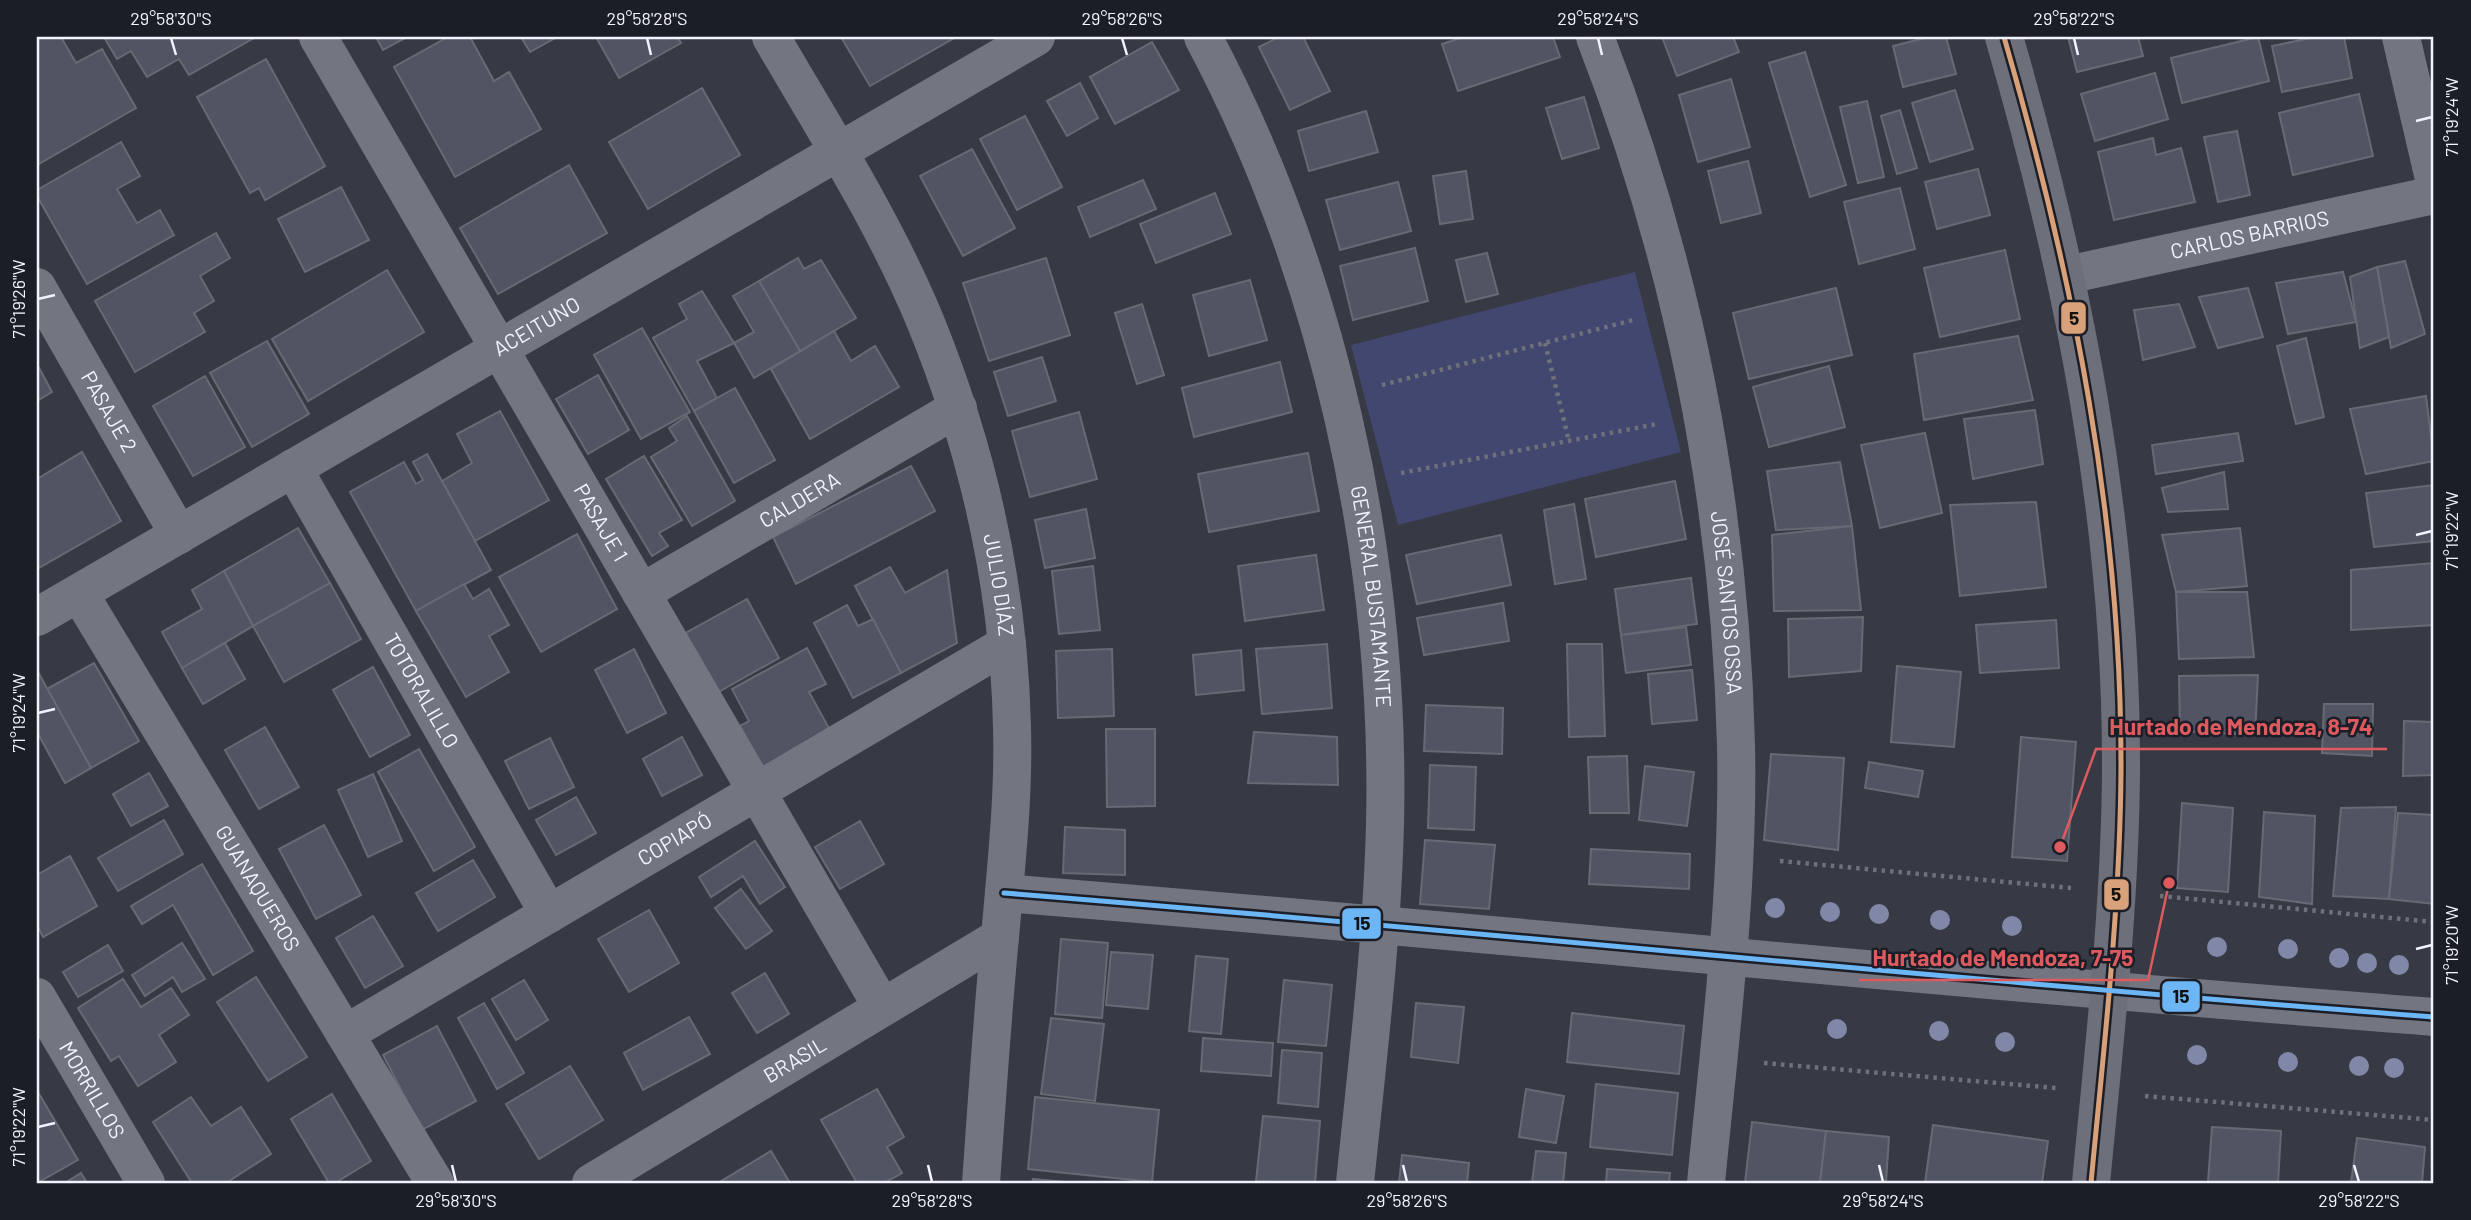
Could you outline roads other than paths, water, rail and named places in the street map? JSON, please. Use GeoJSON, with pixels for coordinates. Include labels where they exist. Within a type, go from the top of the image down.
{"type":"FeatureCollection","features":[{"type":"Feature","properties":{"kind":"main road"},"geometry":{"type":"LineString","coordinates":[[2004,37],[2036,146],[2067,275],[2089,397],[2106,520],[2116,644],[2121,768],[2119,893],[2091,1183]]}},
{"type":"Feature","properties":{"kind":"street","name":"PASAJE 1"},"geometry":{"type":"LineString","coordinates":[[318,37],[882,1007]]}},
{"type":"Feature","properties":{"kind":"street","name":"JULIO DÍAZ"},"geometry":{"type":"LineString","coordinates":[[771,37],[885,235],[913,296],[958,408],[990,535],[1007,644],[1012,741],[1011,810],[981,1183]]}},
{"type":"Feature","properties":{"kind":"street","name":"ACEITUNO"},"geometry":{"type":"LineString","coordinates":[[37,617],[1036,37]]}},
{"type":"Feature","properties":{"kind":"street","name":"GENERAL BUSTAMANTE"},"geometry":{"type":"LineString","coordinates":[[1203,37],[1250,134],[1316,317],[1355,482],[1376,615],[1383,718],[1385,821],[1381,925],[1355,1183]]}},
{"type":"Feature","properties":{"kind":"street","name":"JOSÉ SANTOS OSSA"},"geometry":{"type":"LineString","coordinates":[[1595,37],[1622,106],[1654,206],[1680,307],[1703,416],[1722,539],[1736,747],[1728,955],[1706,1183]]}},
{"type":"Feature","properties":{"kind":"street"},"geometry":{"type":"LineString","coordinates":[[2401,37],[2434,179]]}},
{"type":"Feature","properties":{"kind":"street","name":"CARLOS BARRIOS"},"geometry":{"type":"LineString","coordinates":[[2067,275],[2434,195]]}},
{"type":"Feature","properties":{"kind":"street","name":"PASAJE 2"},"geometry":{"type":"LineString","coordinates":[[37,287],[179,535]]}},
{"type":"Feature","properties":{"kind":"street","name":"CALDERA"},"geometry":{"type":"LineString","coordinates":[[641,593],[958,408]]}},
{"type":"Feature","properties":{"kind":"street","name":"TOTORALILLO"},"geometry":{"type":"LineString","coordinates":[[293,468],[549,914]]}},
{"type":"Feature","properties":{"kind":"street","name":"GUANAQUEROS"},"geometry":{"type":"LineString","coordinates":[[79,593],[435,1183]]}},
{"type":"Feature","properties":{"kind":"street","name":"COPIAPÓ"},"geometry":{"type":"LineString","coordinates":[[345,1034],[1007,644]]}},
{"type":"Feature","properties":{"kind":"street"},"geometry":{"type":"LineString","coordinates":[[1004,892],[1728,955],[2109,993],[2434,1017]]}},
{"type":"Feature","properties":{"kind":"street","name":"BRASIL"},"geometry":{"type":"LineString","coordinates":[[590,1183],[1000,937]]}},
{"type":"Feature","properties":{"kind":"street","name":"MORRILLOS"},"geometry":{"type":"LineString","coordinates":[[37,997],[146,1183]]}},
{"type":"Feature","properties":{"kind":"place","name":"Hurtado de Mendoza, 8-74"},"geometry":{"type":"Point","coordinates":[2060,847]}},
{"type":"Feature","properties":{"kind":"place","name":"Hurtado de Mendoza, 7-75"},"geometry":{"type":"Point","coordinates":[2169,883]}}]}
